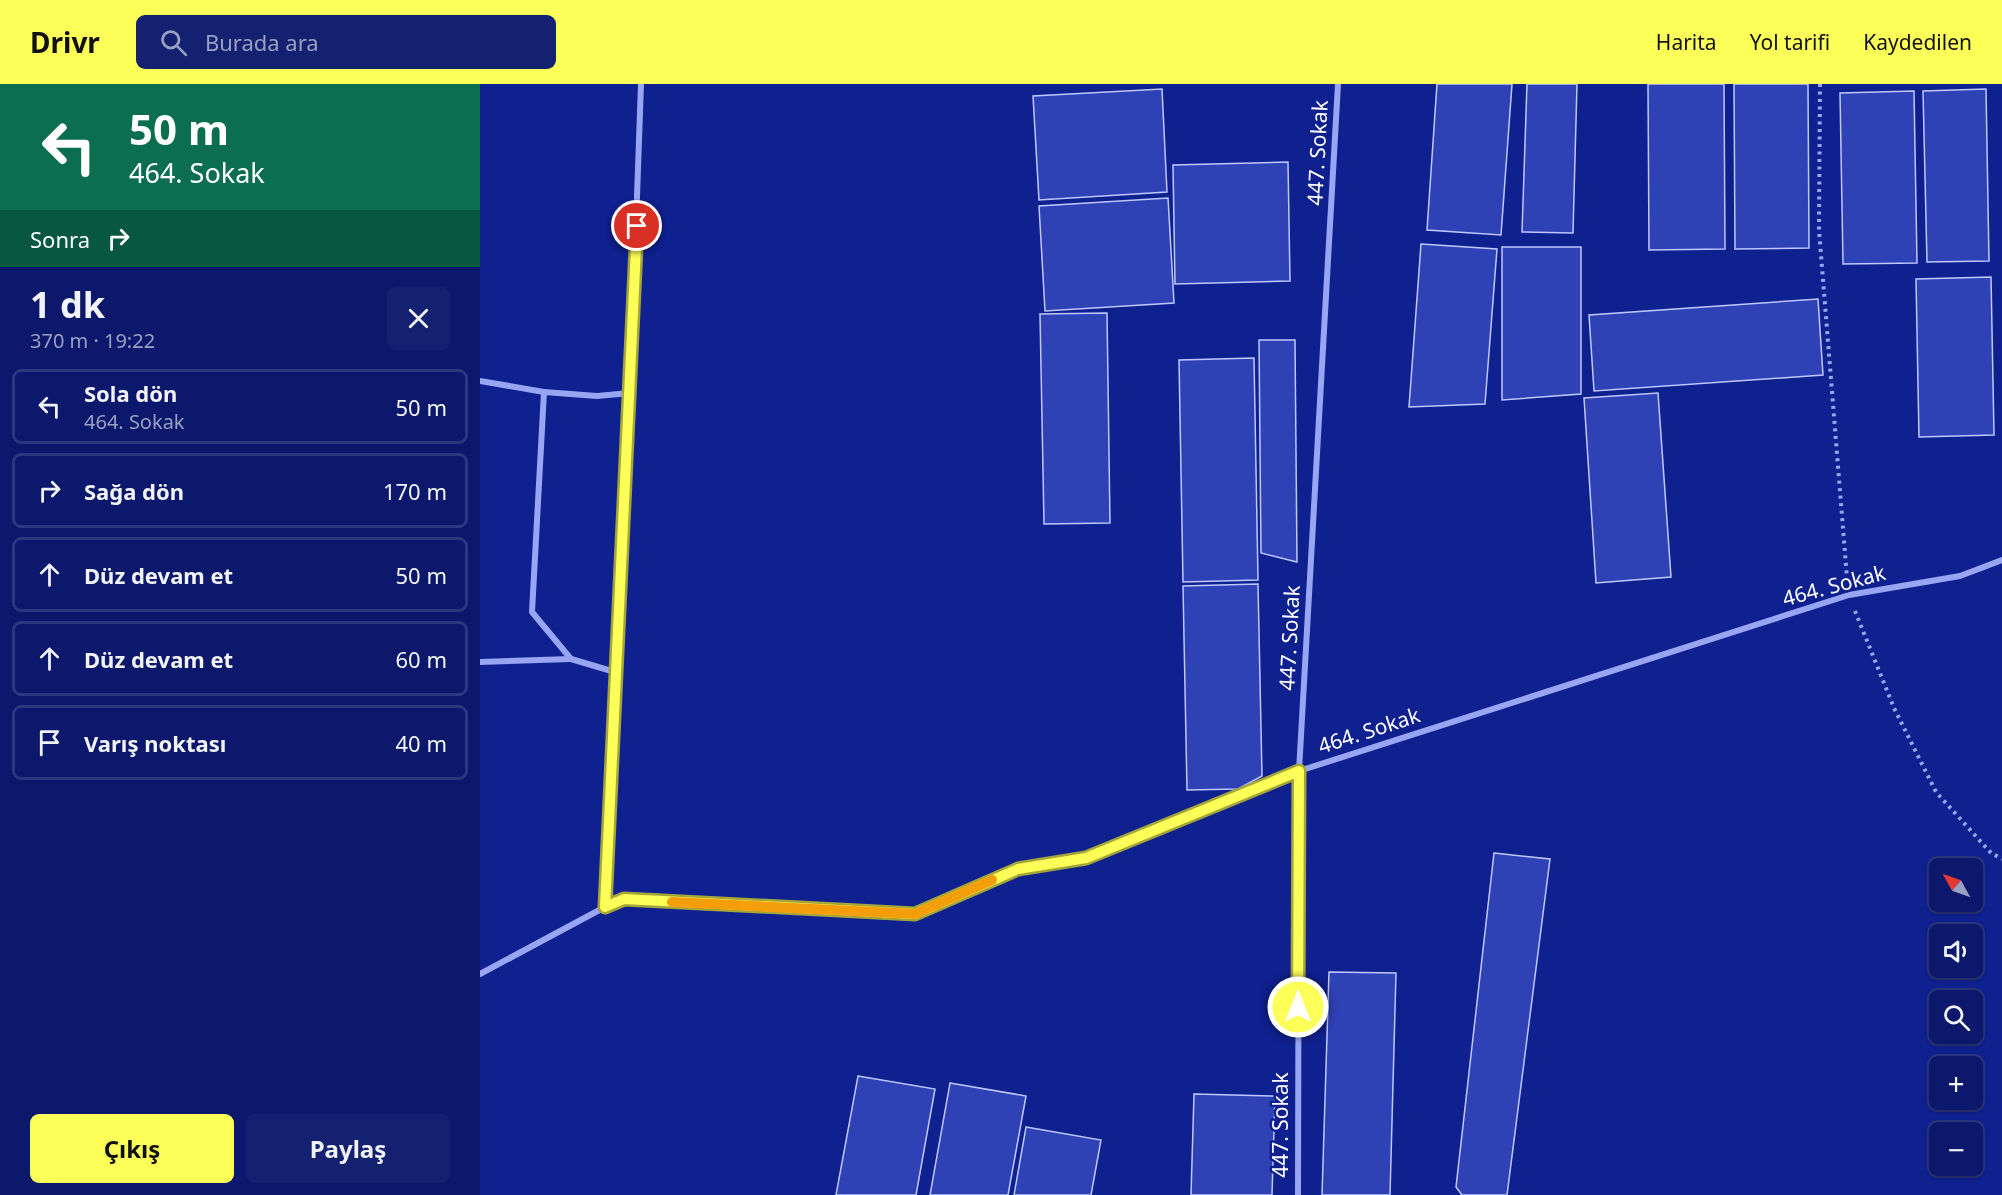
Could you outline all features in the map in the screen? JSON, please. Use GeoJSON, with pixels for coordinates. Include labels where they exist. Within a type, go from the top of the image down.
{"type":"FeatureCollection","features":[{"type":"Feature","properties":{"kind":"street"},"geometry":{"type":"LineString","coordinates":[[605,907],[630,393],[641,84]]}},
{"type":"Feature","properties":{"kind":"street","name":"447. Sokak"},"geometry":{"type":"LineString","coordinates":[[1298,1195],[1299,771],[1338,84]]}},
{"type":"Feature","properties":{"kind":"street"},"geometry":{"type":"LineString","coordinates":[[480,381],[544,392],[597,396],[630,393]]}},
{"type":"Feature","properties":{"kind":"street"},"geometry":{"type":"LineString","coordinates":[[544,392],[532,612],[571,659]]}},
{"type":"Feature","properties":{"kind":"street","name":"464. Sokak"},"geometry":{"type":"LineString","coordinates":[[480,974],[624,899],[915,914],[1018,869],[1086,858],[1299,771],[1849,595],[1960,576],[2002,560]]}},
{"type":"Feature","properties":{"kind":"street"},"geometry":{"type":"LineString","coordinates":[[480,662],[571,659],[615,672]]}},
{"type":"Feature","properties":{"kind":"path"},"geometry":{"type":"LineString","coordinates":[[1820,84],[1819,230],[1849,595],[1894,708],[1936,792],[1991,853],[2002,859]]}},
{"type":"Feature","properties":{"kind":"building"},"geometry":{"type":"Polygon","coordinates":[[[1437,84],[1512,84],[1501,235],[1427,230],[1437,84]]]}},
{"type":"Feature","properties":{"kind":"building"},"geometry":{"type":"Polygon","coordinates":[[[1527,84],[1577,84],[1573,233],[1522,232],[1527,84]]]}},
{"type":"Feature","properties":{"kind":"building"},"geometry":{"type":"Polygon","coordinates":[[[1648,84],[1724,84],[1725,249],[1649,250],[1648,84]]]}},
{"type":"Feature","properties":{"kind":"building"},"geometry":{"type":"Polygon","coordinates":[[[1734,84],[1808,84],[1809,248],[1735,249],[1734,84]]]}},
{"type":"Feature","properties":{"kind":"building"},"geometry":{"type":"Polygon","coordinates":[[[1162,89],[1167,192],[1039,200],[1033,96],[1162,89]]]}},
{"type":"Feature","properties":{"kind":"building"},"geometry":{"type":"Polygon","coordinates":[[[1986,89],[1989,261],[1927,262],[1923,91],[1986,89]]]}},
{"type":"Feature","properties":{"kind":"building"},"geometry":{"type":"Polygon","coordinates":[[[1914,91],[1917,263],[1843,264],[1840,93],[1914,91]]]}},
{"type":"Feature","properties":{"kind":"building"},"geometry":{"type":"Polygon","coordinates":[[[1288,162],[1290,281],[1175,284],[1173,165],[1288,162]]]}},
{"type":"Feature","properties":{"kind":"building"},"geometry":{"type":"Polygon","coordinates":[[[1168,198],[1174,303],[1045,311],[1039,206],[1168,198]]]}},
{"type":"Feature","properties":{"kind":"building"},"geometry":{"type":"Polygon","coordinates":[[[1421,244],[1497,249],[1485,404],[1409,407],[1421,244]]]}},
{"type":"Feature","properties":{"kind":"building"},"geometry":{"type":"Polygon","coordinates":[[[1502,247],[1581,247],[1581,394],[1502,400],[1502,247]]]}},
{"type":"Feature","properties":{"kind":"building"},"geometry":{"type":"Polygon","coordinates":[[[1991,277],[1994,435],[1919,437],[1916,279],[1991,277]]]}},
{"type":"Feature","properties":{"kind":"building"},"geometry":{"type":"Polygon","coordinates":[[[1818,299],[1823,375],[1594,391],[1589,315],[1818,299]]]}},
{"type":"Feature","properties":{"kind":"building"},"geometry":{"type":"Polygon","coordinates":[[[1107,313],[1110,523],[1044,524],[1040,314],[1107,313]]]}},
{"type":"Feature","properties":{"kind":"building"},"geometry":{"type":"Polygon","coordinates":[[[1259,340],[1295,340],[1297,562],[1261,553],[1259,340]]]}},
{"type":"Feature","properties":{"kind":"building"},"geometry":{"type":"Polygon","coordinates":[[[1254,358],[1258,580],[1183,582],[1179,360],[1254,358]]]}},
{"type":"Feature","properties":{"kind":"building"},"geometry":{"type":"Polygon","coordinates":[[[1658,393],[1671,577],[1596,583],[1584,398],[1658,393]]]}},
{"type":"Feature","properties":{"kind":"building"},"geometry":{"type":"Polygon","coordinates":[[[1258,584],[1262,776],[1238,789],[1187,790],[1183,586],[1258,584]]]}},
{"type":"Feature","properties":{"kind":"building"},"geometry":{"type":"Polygon","coordinates":[[[1494,853],[1550,859],[1507,1195],[1462,1195],[1456,1187],[1494,853]]]}},
{"type":"Feature","properties":{"kind":"building"},"geometry":{"type":"Polygon","coordinates":[[[1329,972],[1396,973],[1390,1195],[1322,1195],[1329,972]]]}},
{"type":"Feature","properties":{"kind":"building"},"geometry":{"type":"Polygon","coordinates":[[[858,1076],[935,1089],[916,1195],[836,1195],[858,1076]]]}},
{"type":"Feature","properties":{"kind":"building"},"geometry":{"type":"Polygon","coordinates":[[[950,1083],[1026,1096],[1008,1195],[930,1195],[950,1083]]]}},
{"type":"Feature","properties":{"kind":"building"},"geometry":{"type":"Polygon","coordinates":[[[1194,1094],[1275,1096],[1272,1195],[1191,1195],[1194,1094]]]}},
{"type":"Feature","properties":{"kind":"building"},"geometry":{"type":"Polygon","coordinates":[[[1026,1127],[1101,1140],[1091,1195],[1014,1195],[1026,1127]]]}},
{"type":"Feature","properties":{"kind":"slow traffic"},"geometry":{"type":"LineString","coordinates":[[672,902],[915,914],[992,880]]}},
{"type":"Feature","properties":{"kind":"route"},"geometry":{"type":"LineString","coordinates":[[637,226],[605,907],[624,899],[915,914],[1018,869],[1086,858],[1299,771],[1298,1007]]}}]}
